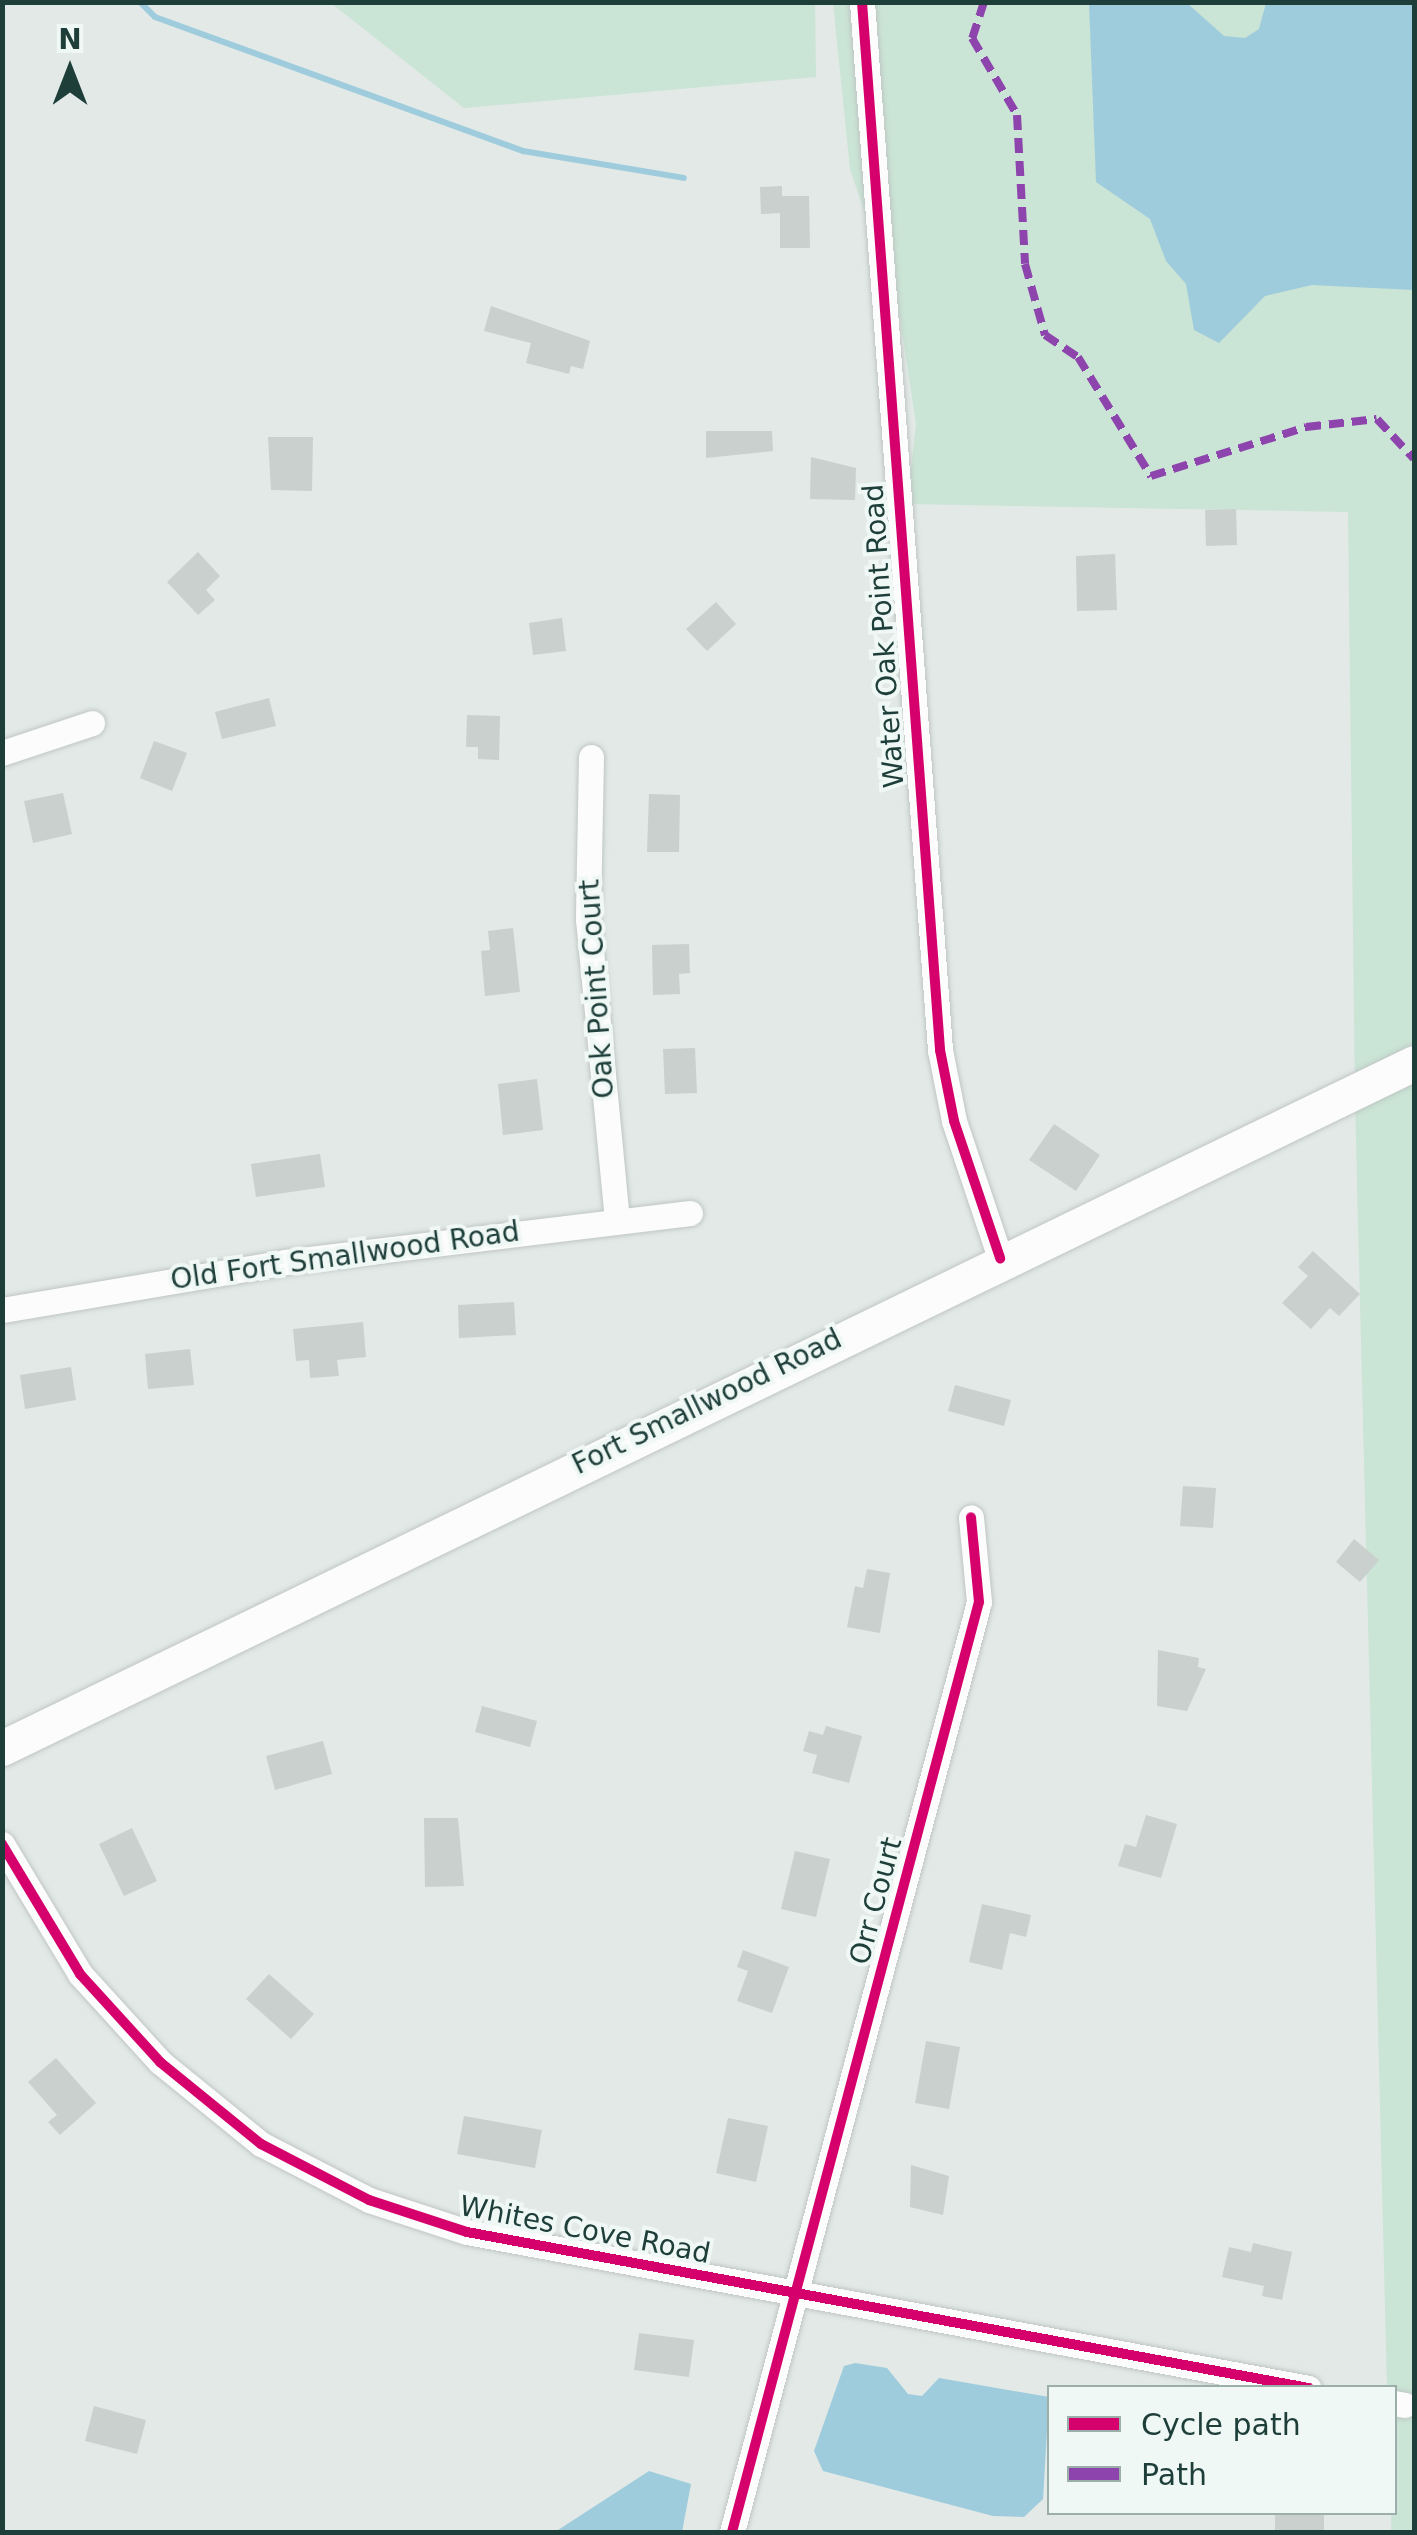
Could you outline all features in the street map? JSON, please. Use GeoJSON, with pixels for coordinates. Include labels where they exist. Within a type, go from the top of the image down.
{"type":"FeatureCollection","features":[{"type":"Feature","properties":{"kind":"main road","name":"Fort Smallwood Road"},"geometry":{"type":"LineString","coordinates":[[2,1748],[1000,1258],[1414,1062]]}},
{"type":"Feature","properties":{"kind":"street","name":"Water Oak Point Road"},"geometry":{"type":"LineString","coordinates":[[862,2],[940,1050],[954,1120],[1000,1258]]}},
{"type":"Feature","properties":{"kind":"street"},"geometry":{"type":"LineString","coordinates":[[2,753],[92,723]]}},
{"type":"Feature","properties":{"kind":"street","name":"Oak Point Court"},"geometry":{"type":"LineString","coordinates":[[591,757],[588,918],[617,1220]]}},
{"type":"Feature","properties":{"kind":"street","name":"Old Fort Smallwood Road"},"geometry":{"type":"LineString","coordinates":[[2,1310],[175,1278],[690,1213]]}},
{"type":"Feature","properties":{"kind":"street","name":"Orr Court"},"geometry":{"type":"LineString","coordinates":[[732,2532],[979,1602],[970,1518]]}},
{"type":"Feature","properties":{"kind":"street","name":"Whites Cove Road"},"geometry":{"type":"LineString","coordinates":[[2,1844],[80,1974],[135,2037],[208,2105],[314,2175],[468,2232],[1292,2385]]}},
{"type":"Feature","properties":{"kind":"green space"},"geometry":{"type":"Polygon","coordinates":[[[331,3],[815,3],[816,77],[464,108],[331,3]]]}},
{"type":"Feature","properties":{"kind":"green space"},"geometry":{"type":"Polygon","coordinates":[[[833,3],[1414,3],[1414,2532],[1391,2532],[1391,2515],[1397,2515],[1397,2385],[1387,2385],[1355,1100],[1348,512],[907,504],[916,424],[900,318],[850,169],[833,3]]]}},
{"type":"Feature","properties":{"kind":"water"},"geometry":{"type":"Polygon","coordinates":[[[1089,3],[1187,3],[1224,36],[1245,38],[1259,29],[1266,3],[1414,3],[1414,290],[1312,285],[1265,296],[1219,343],[1194,330],[1186,284],[1166,261],[1150,219],[1096,182],[1089,3]]]}},
{"type":"Feature","properties":{"kind":"water"},"geometry":{"type":"Polygon","coordinates":[[[855,2363],[887,2368],[908,2394],[922,2396],[939,2378],[1047,2397],[1043,2499],[1024,2517],[993,2516],[823,2471],[814,2451],[844,2366],[855,2363]]]}},
{"type":"Feature","properties":{"kind":"water"},"geometry":{"type":"Polygon","coordinates":[[[649,2471],[691,2484],[682,2532],[555,2532],[649,2471]]]}},
{"type":"Feature","properties":{"kind":"building"},"geometry":{"type":"Polygon","coordinates":[[[782,186],[782,196],[809,196],[810,248],[780,248],[780,213],[761,214],[760,187],[782,186]]]}},
{"type":"Feature","properties":{"kind":"building"},"geometry":{"type":"Polygon","coordinates":[[[491,306],[590,341],[583,369],[571,366],[569,374],[526,363],[531,343],[484,331],[491,306]]]}},
{"type":"Feature","properties":{"kind":"building"},"geometry":{"type":"Polygon","coordinates":[[[706,431],[772,431],[773,451],[706,458],[706,431]]]}},
{"type":"Feature","properties":{"kind":"building"},"geometry":{"type":"Polygon","coordinates":[[[268,437],[313,437],[312,491],[271,490],[268,437]]]}},
{"type":"Feature","properties":{"kind":"building"},"geometry":{"type":"Polygon","coordinates":[[[811,457],[856,468],[855,500],[810,499],[811,457]]]}},
{"type":"Feature","properties":{"kind":"building"},"geometry":{"type":"Polygon","coordinates":[[[1236,509],[1237,545],[1206,546],[1205,510],[1236,509]]]}},
{"type":"Feature","properties":{"kind":"building"},"geometry":{"type":"Polygon","coordinates":[[[198,552],[220,576],[206,590],[215,600],[198,615],[167,582],[198,552]]]}},
{"type":"Feature","properties":{"kind":"building"},"geometry":{"type":"Polygon","coordinates":[[[1115,554],[1117,610],[1077,611],[1076,556],[1115,554]]]}},
{"type":"Feature","properties":{"kind":"building"},"geometry":{"type":"Polygon","coordinates":[[[716,602],[736,624],[707,651],[686,629],[716,602]]]}},
{"type":"Feature","properties":{"kind":"building"},"geometry":{"type":"Polygon","coordinates":[[[562,618],[566,651],[533,655],[529,623],[562,618]]]}},
{"type":"Feature","properties":{"kind":"building"},"geometry":{"type":"Polygon","coordinates":[[[269,698],[276,726],[222,739],[215,712],[269,698]]]}},
{"type":"Feature","properties":{"kind":"building"},"geometry":{"type":"Polygon","coordinates":[[[467,715],[500,716],[499,760],[478,759],[478,747],[466,747],[467,715]]]}},
{"type":"Feature","properties":{"kind":"building"},"geometry":{"type":"Polygon","coordinates":[[[154,741],[187,753],[172,791],[140,778],[154,741]]]}},
{"type":"Feature","properties":{"kind":"building"},"geometry":{"type":"Polygon","coordinates":[[[63,793],[72,834],[33,843],[24,801],[63,793]]]}},
{"type":"Feature","properties":{"kind":"building"},"geometry":{"type":"Polygon","coordinates":[[[649,794],[680,795],[679,852],[647,852],[649,794]]]}},
{"type":"Feature","properties":{"kind":"building"},"geometry":{"type":"Polygon","coordinates":[[[513,928],[520,992],[485,996],[481,951],[490,950],[488,931],[513,928]]]}},
{"type":"Feature","properties":{"kind":"building"},"geometry":{"type":"Polygon","coordinates":[[[689,944],[690,973],[679,974],[680,994],[653,995],[652,945],[689,944]]]}},
{"type":"Feature","properties":{"kind":"building"},"geometry":{"type":"Polygon","coordinates":[[[695,1048],[697,1093],[665,1094],[663,1049],[695,1048]]]}},
{"type":"Feature","properties":{"kind":"building"},"geometry":{"type":"Polygon","coordinates":[[[537,1079],[543,1130],[503,1135],[498,1084],[537,1079]]]}},
{"type":"Feature","properties":{"kind":"building"},"geometry":{"type":"Polygon","coordinates":[[[1054,1124],[1100,1155],[1076,1191],[1029,1160],[1054,1124]]]}},
{"type":"Feature","properties":{"kind":"building"},"geometry":{"type":"Polygon","coordinates":[[[320,1154],[325,1187],[256,1197],[251,1164],[320,1154]]]}},
{"type":"Feature","properties":{"kind":"building"},"geometry":{"type":"Polygon","coordinates":[[[1313,1251],[1360,1294],[1339,1316],[1330,1308],[1311,1329],[1282,1303],[1308,1276],[1298,1267],[1313,1251]]]}},
{"type":"Feature","properties":{"kind":"building"},"geometry":{"type":"Polygon","coordinates":[[[514,1302],[516,1335],[459,1338],[458,1305],[514,1302]]]}},
{"type":"Feature","properties":{"kind":"building"},"geometry":{"type":"Polygon","coordinates":[[[363,1322],[366,1357],[337,1360],[339,1376],[310,1378],[309,1360],[296,1361],[293,1329],[363,1322]]]}},
{"type":"Feature","properties":{"kind":"building"},"geometry":{"type":"Polygon","coordinates":[[[190,1349],[194,1385],[148,1389],[145,1354],[190,1349]]]}},
{"type":"Feature","properties":{"kind":"building"},"geometry":{"type":"Polygon","coordinates":[[[71,1367],[76,1400],[25,1409],[20,1375],[71,1367]]]}},
{"type":"Feature","properties":{"kind":"building"},"geometry":{"type":"Polygon","coordinates":[[[955,1385],[1011,1400],[1004,1426],[948,1411],[955,1385]]]}},
{"type":"Feature","properties":{"kind":"building"},"geometry":{"type":"Polygon","coordinates":[[[1183,1486],[1216,1488],[1213,1528],[1180,1526],[1183,1486]]]}},
{"type":"Feature","properties":{"kind":"building"},"geometry":{"type":"Polygon","coordinates":[[[1354,1539],[1379,1560],[1360,1582],[1336,1562],[1354,1539]]]}},
{"type":"Feature","properties":{"kind":"building"},"geometry":{"type":"Polygon","coordinates":[[[867,1569],[890,1573],[880,1633],[847,1627],[855,1586],[863,1588],[867,1569]]]}},
{"type":"Feature","properties":{"kind":"building"},"geometry":{"type":"Polygon","coordinates":[[[1158,1650],[1199,1658],[1198,1667],[1206,1669],[1187,1711],[1157,1706],[1158,1650]]]}},
{"type":"Feature","properties":{"kind":"building"},"geometry":{"type":"Polygon","coordinates":[[[482,1706],[537,1721],[530,1747],[475,1732],[482,1706]]]}},
{"type":"Feature","properties":{"kind":"building"},"geometry":{"type":"Polygon","coordinates":[[[826,1726],[862,1736],[849,1783],[812,1773],[817,1755],[803,1751],[809,1731],[823,1735],[826,1726]]]}},
{"type":"Feature","properties":{"kind":"building"},"geometry":{"type":"Polygon","coordinates":[[[323,1741],[332,1774],[275,1790],[266,1756],[323,1741]]]}},
{"type":"Feature","properties":{"kind":"building"},"geometry":{"type":"Polygon","coordinates":[[[1146,1815],[1177,1824],[1161,1878],[1118,1866],[1125,1844],[1136,1847],[1146,1815]]]}},
{"type":"Feature","properties":{"kind":"building"},"geometry":{"type":"Polygon","coordinates":[[[424,1818],[458,1818],[464,1886],[425,1887],[424,1818]]]}},
{"type":"Feature","properties":{"kind":"building"},"geometry":{"type":"Polygon","coordinates":[[[132,1828],[157,1881],[124,1896],[99,1844],[132,1828]]]}},
{"type":"Feature","properties":{"kind":"building"},"geometry":{"type":"Polygon","coordinates":[[[795,1851],[830,1859],[816,1917],[781,1909],[795,1851]]]}},
{"type":"Feature","properties":{"kind":"building"},"geometry":{"type":"Polygon","coordinates":[[[982,1904],[1031,1915],[1026,1937],[1010,1933],[1002,1970],[969,1962],[982,1904]]]}},
{"type":"Feature","properties":{"kind":"building"},"geometry":{"type":"Polygon","coordinates":[[[743,1950],[789,1967],[772,2013],[737,2001],[748,1971],[737,1967],[743,1950]]]}},
{"type":"Feature","properties":{"kind":"building"},"geometry":{"type":"Polygon","coordinates":[[[269,1974],[314,2014],[291,2039],[246,1999],[269,1974]]]}},
{"type":"Feature","properties":{"kind":"building"},"geometry":{"type":"Polygon","coordinates":[[[926,2041],[960,2047],[949,2109],[915,2103],[926,2041]]]}},
{"type":"Feature","properties":{"kind":"building"},"geometry":{"type":"Polygon","coordinates":[[[56,2058],[96,2103],[60,2135],[48,2122],[57,2115],[28,2082],[56,2058]]]}},
{"type":"Feature","properties":{"kind":"building"},"geometry":{"type":"Polygon","coordinates":[[[464,2116],[542,2130],[535,2168],[457,2154],[464,2116]]]}},
{"type":"Feature","properties":{"kind":"building"},"geometry":{"type":"Polygon","coordinates":[[[728,2118],[768,2126],[756,2182],[716,2173],[728,2118]]]}},
{"type":"Feature","properties":{"kind":"building"},"geometry":{"type":"Polygon","coordinates":[[[911,2165],[949,2176],[943,2215],[910,2207],[911,2165]]]}},
{"type":"Feature","properties":{"kind":"building"},"geometry":{"type":"Polygon","coordinates":[[[1253,2243],[1292,2252],[1282,2300],[1262,2296],[1264,2286],[1222,2277],[1229,2247],[1251,2252],[1253,2243]]]}},
{"type":"Feature","properties":{"kind":"building"},"geometry":{"type":"Polygon","coordinates":[[[639,2333],[694,2340],[689,2377],[634,2370],[639,2333]]]}},
{"type":"Feature","properties":{"kind":"building"},"geometry":{"type":"Polygon","coordinates":[[[94,2406],[146,2420],[137,2454],[85,2441],[94,2406]]]}},
{"type":"Feature","properties":{"kind":"building"},"geometry":{"type":"Polygon","coordinates":[[[1275,2515],[1324,2515],[1324,2532],[1275,2532],[1275,2515]]]}},
{"type":"Feature","properties":{"kind":"waterway"},"geometry":{"type":"LineString","coordinates":[[140,2],[155,17],[523,151],[684,178]]}},
{"type":"Feature","properties":{"kind":"marked path"},"geometry":{"type":"LineString","coordinates":[[984,2],[972,38],[1017,115],[1025,264],[1045,335],[1078,357],[1151,476],[1306,427],[1377,419],[1414,459]]}},
{"type":"Feature","properties":{"kind":"cycle path"},"geometry":{"type":"LineString","coordinates":[[862,2],[940,1050],[954,1121],[1000,1258]]}},
{"type":"Feature","properties":{"kind":"cycle path"},"geometry":{"type":"LineString","coordinates":[[732,2532],[979,1602],[971,1517]]}},
{"type":"Feature","properties":{"kind":"cycle path"},"geometry":{"type":"LineString","coordinates":[[2,1844],[80,1974],[160,2062],[261,2144],[369,2200],[467,2232],[1293,2385]]}}]}
